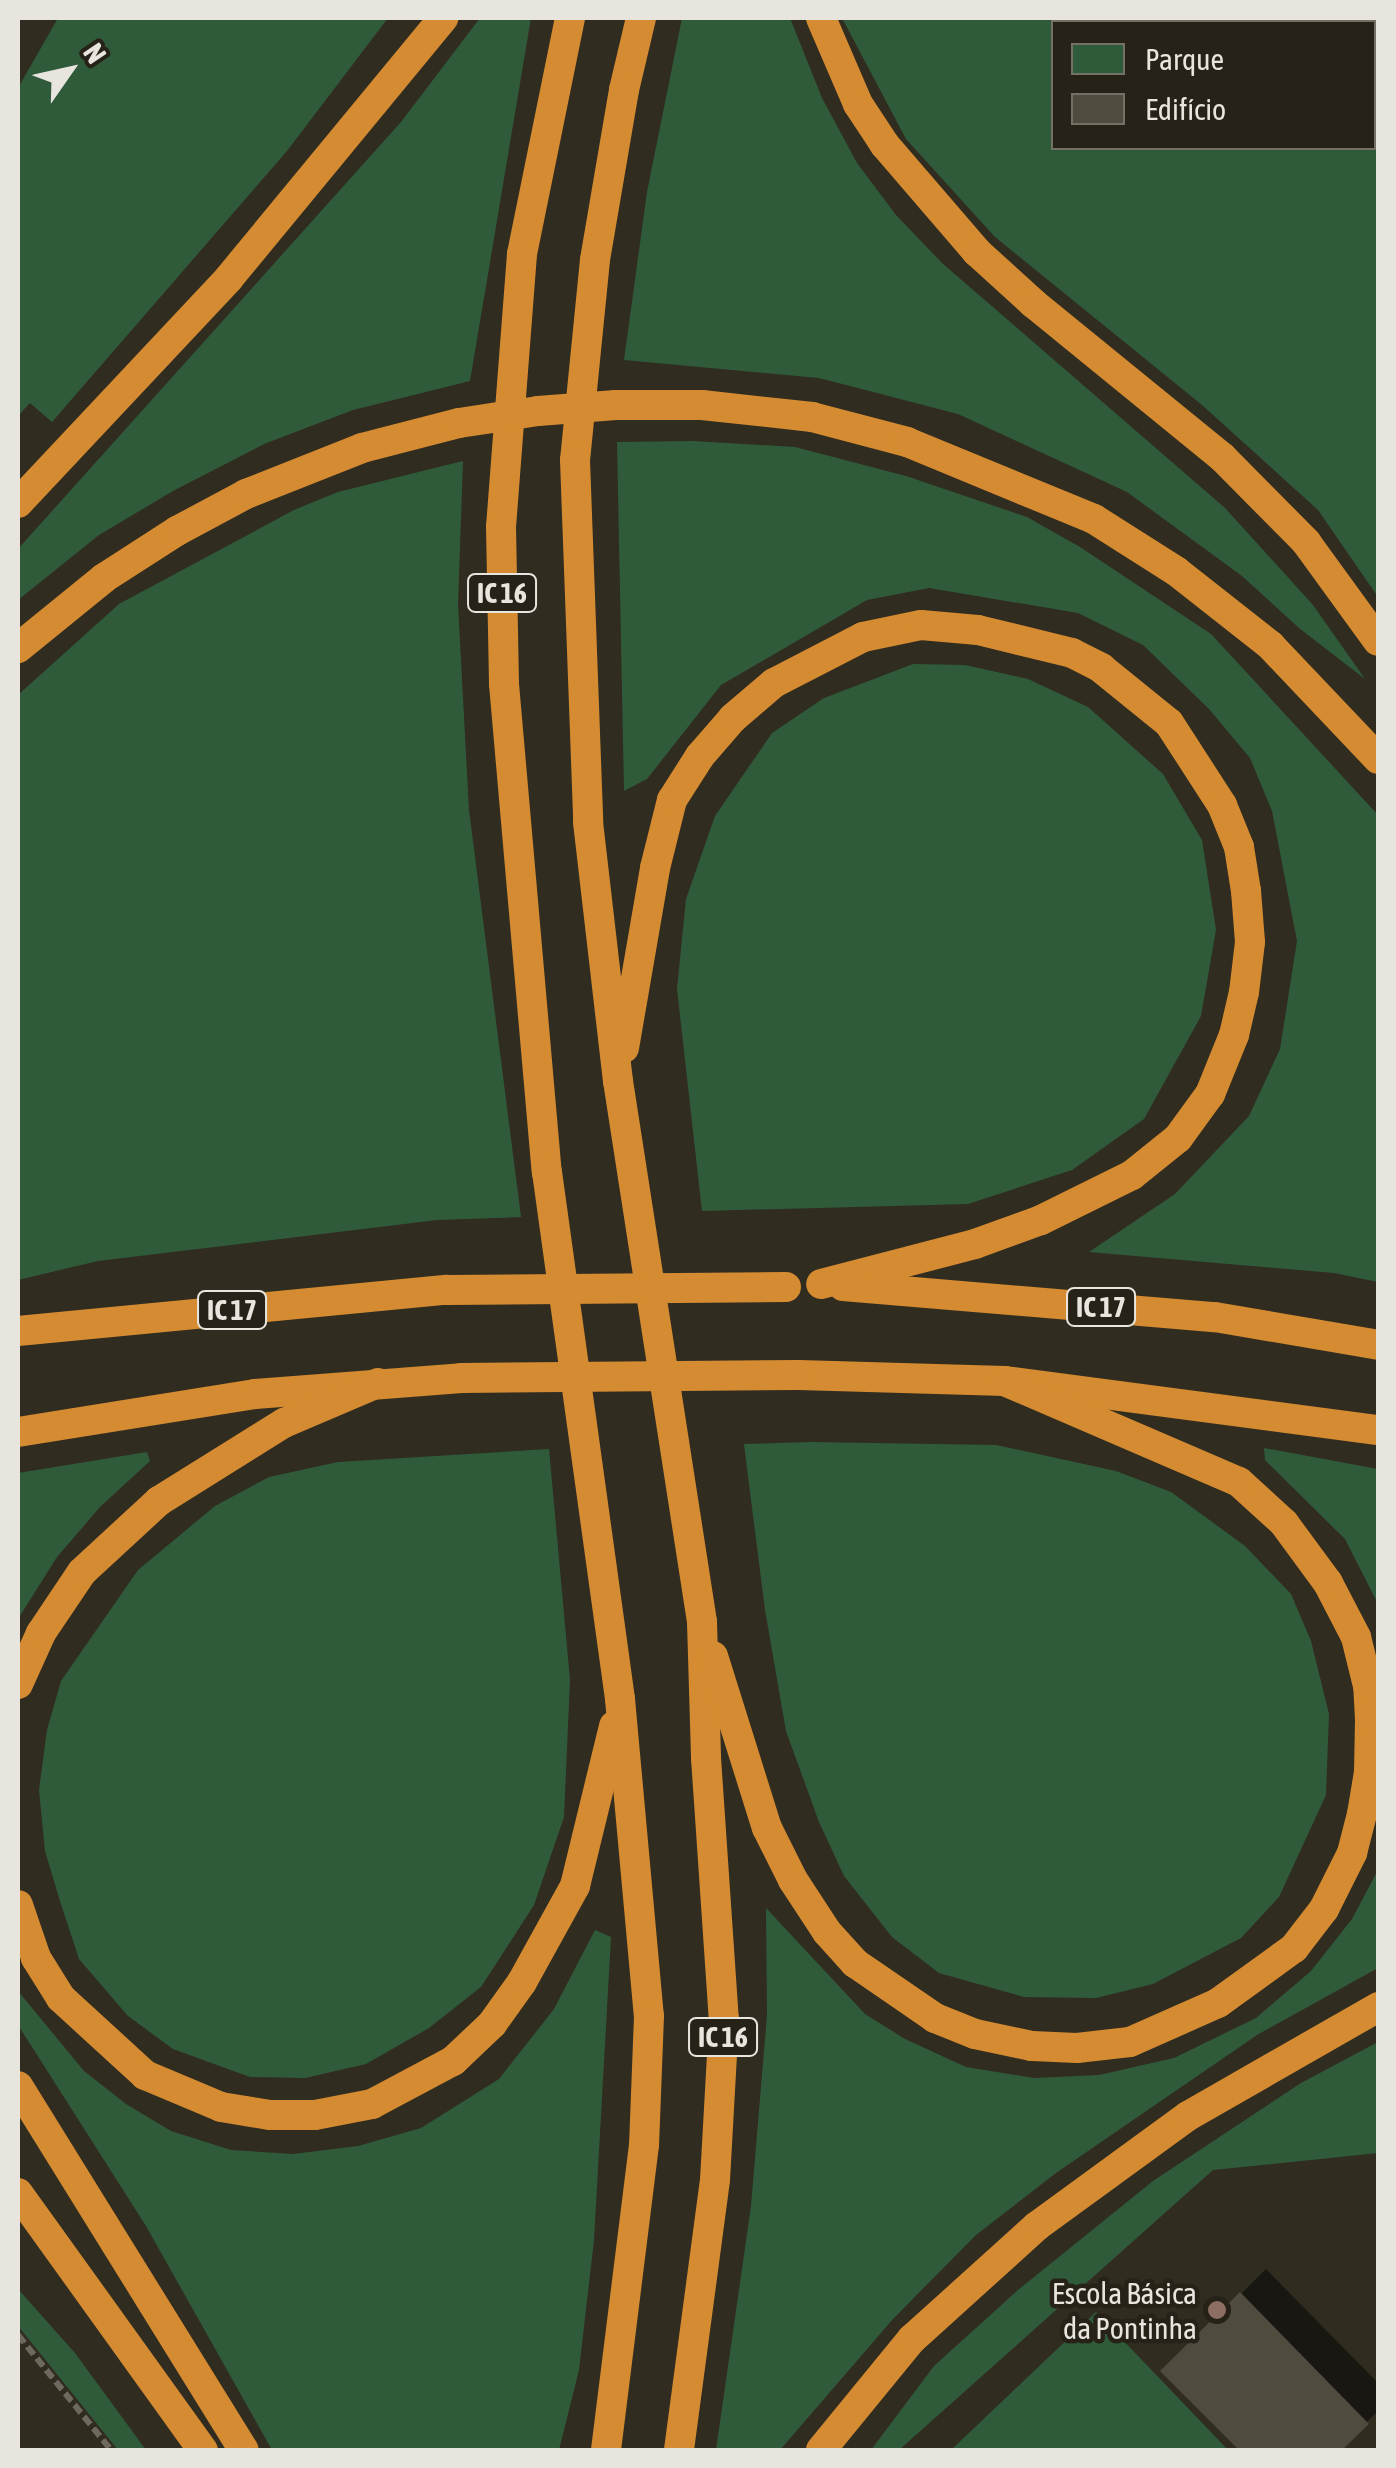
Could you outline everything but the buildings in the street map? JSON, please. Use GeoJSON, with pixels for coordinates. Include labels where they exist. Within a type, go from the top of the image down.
{"type":"FeatureCollection","features":[{"type":"Feature","properties":{"kind":"highway"},"geometry":{"type":"LineString","coordinates":[[18,503],[229,278],[443,18]]}},
{"type":"Feature","properties":{"kind":"highway","name":"IC 16"},"geometry":{"type":"LineString","coordinates":[[570,18],[522,254],[501,528],[504,684],[547,1172],[620,1699],[650,2016],[644,2145],[606,2450]]}},
{"type":"Feature","properties":{"kind":"highway","name":"IC 16"},"geometry":{"type":"LineString","coordinates":[[641,18],[624,90],[595,260],[575,460],[588,822],[618,1081],[702,1622],[706,1758],[724,2019],[715,2180],[679,2450]]}},
{"type":"Feature","properties":{"kind":"highway"},"geometry":{"type":"LineString","coordinates":[[821,18],[858,104],[885,146],[978,252],[1032,303],[1222,457],[1306,542],[1378,641]]}},
{"type":"Feature","properties":{"kind":"highway"},"geometry":{"type":"LineString","coordinates":[[18,648],[104,578],[177,530],[246,494],[362,448],[459,422],[538,411],[616,404],[702,405],[812,417],[907,442],[991,473],[1094,520],[1176,571],[1270,645],[1378,759]]}},
{"type":"Feature","properties":{"kind":"highway"},"geometry":{"type":"LineString","coordinates":[[618,1081],[655,868],[672,800],[711,743],[774,683],[863,637],[921,625],[978,630],[1072,652],[1101,668],[1169,723],[1222,805],[1239,847],[1246,891],[1250,942],[1244,992],[1234,1035],[1210,1094],[1178,1138],[1132,1175],[1041,1220],[975,1244],[821,1284]]}},
{"type":"Feature","properties":{"kind":"highway","name":"IC 17"},"geometry":{"type":"LineString","coordinates":[[18,1330],[448,1290],[821,1284],[1216,1317],[1378,1344]]}},
{"type":"Feature","properties":{"kind":"highway"},"geometry":{"type":"LineString","coordinates":[[18,1432],[255,1394],[378,1382],[800,1375],[1005,1381],[1378,1430]]}},
{"type":"Feature","properties":{"kind":"highway"},"geometry":{"type":"LineString","coordinates":[[702,1622],[767,1828],[792,1880],[827,1932],[890,1991],[934,2018],[975,2034],[1032,2046],[1077,2048],[1130,2042],[1218,2003],[1273,1967],[1324,1909],[1352,1852],[1370,1772],[1368,1686],[1356,1637],[1328,1582],[1284,1523],[1238,1482],[1005,1381]]}},
{"type":"Feature","properties":{"kind":"highway"},"geometry":{"type":"LineString","coordinates":[[18,1684],[40,1633],[82,1572],[158,1501],[284,1423],[378,1382]]}},
{"type":"Feature","properties":{"kind":"highway"},"geometry":{"type":"LineString","coordinates":[[18,1906],[36,1958],[61,1998],[145,2075],[221,2108],[270,2115],[315,2115],[372,2104],[453,2061],[492,2024],[522,1982],[575,1886],[620,1699]]}},
{"type":"Feature","properties":{"kind":"highway"},"geometry":{"type":"LineString","coordinates":[[821,2450],[912,2339],[1037,2226],[1188,2116],[1378,2007]]}},
{"type":"Feature","properties":{"kind":"highway"},"geometry":{"type":"LineString","coordinates":[[18,2086],[244,2450]]}},
{"type":"Feature","properties":{"kind":"highway"},"geometry":{"type":"LineString","coordinates":[[18,2193],[203,2450]]}},
{"type":"Feature","properties":{"kind":"path"},"geometry":{"type":"LineString","coordinates":[[18,2335],[112,2450]]}},
{"type":"Feature","properties":{"kind":"green space"},"geometry":{"type":"Polygon","coordinates":[[[58,18],[388,18],[287,151],[52,422],[30,403],[18,416],[18,88],[58,18]]]}},
{"type":"Feature","properties":{"kind":"green space"},"geometry":{"type":"Polygon","coordinates":[[[480,18],[531,18],[470,381],[353,410],[264,444],[99,535],[18,600],[18,549],[401,122],[480,18]]]}},
{"type":"Feature","properties":{"kind":"green space"},"geometry":{"type":"Polygon","coordinates":[[[682,18],[790,18],[822,98],[857,163],[896,215],[942,263],[1225,508],[1313,605],[1365,679],[1299,628],[1242,576],[1127,492],[958,414],[819,378],[624,360],[647,192],[682,18]]]}},
{"type":"Feature","properties":{"kind":"green space"},"geometry":{"type":"Polygon","coordinates":[[[842,18],[1378,18],[1378,597],[1318,510],[1202,405],[995,237],[906,139],[842,18]]]}},
{"type":"Feature","properties":{"kind":"green space"},"geometry":{"type":"Polygon","coordinates":[[[693,441],[795,447],[906,476],[1027,517],[1080,547],[1211,634],[1378,815],[1378,1282],[1334,1273],[1089,1252],[1175,1194],[1249,1116],[1280,1049],[1297,941],[1272,811],[1250,758],[1209,709],[1143,645],[1078,613],[929,588],[867,600],[721,685],[647,779],[624,791],[617,442],[693,441]]]}},
{"type":"Feature","properties":{"kind":"green space"},"geometry":{"type":"Polygon","coordinates":[[[463,461],[458,604],[469,810],[521,1217],[437,1220],[98,1261],[18,1280],[18,695],[119,604],[294,510],[338,492],[463,461]]]}},
{"type":"Feature","properties":{"kind":"green space"},"geometry":{"type":"Polygon","coordinates":[[[913,664],[965,665],[1028,679],[1088,707],[1163,774],[1202,840],[1216,930],[1201,1016],[1144,1119],[1072,1170],[968,1204],[702,1211],[677,989],[686,899],[715,816],[772,733],[824,698],[913,664]]]}},
{"type":"Feature","properties":{"kind":"green space"},"geometry":{"type":"Polygon","coordinates":[[[744,1444],[996,1445],[1116,1471],[1171,1492],[1245,1546],[1291,1594],[1311,1641],[1329,1714],[1326,1795],[1279,1897],[1241,1938],[1153,1984],[1096,1998],[1024,1997],[939,1973],[892,1937],[844,1876],[819,1822],[786,1731],[765,1610],[744,1444]]]}},
{"type":"Feature","properties":{"kind":"green space"},"geometry":{"type":"Polygon","coordinates":[[[1264,1448],[1378,1469],[1378,1604],[1345,1539],[1265,1460],[1264,1448]]]}},
{"type":"Feature","properties":{"kind":"green space"},"geometry":{"type":"Polygon","coordinates":[[[549,1449],[570,1680],[564,1817],[534,1905],[481,1987],[429,2028],[366,2064],[305,2078],[250,2077],[173,2049],[128,2016],[79,1959],[60,1901],[45,1851],[39,1790],[47,1730],[61,1681],[138,1570],[215,1506],[269,1477],[338,1462],[549,1449]]]}},
{"type":"Feature","properties":{"kind":"green space"},"geometry":{"type":"Polygon","coordinates":[[[147,1452],[150,1461],[100,1507],[57,1557],[18,1619],[18,1473],[147,1452]]]}},
{"type":"Feature","properties":{"kind":"green space"},"geometry":{"type":"Polygon","coordinates":[[[1378,1870],[1378,1968],[1257,2035],[1056,2173],[976,2235],[893,2319],[780,2450],[716,2450],[751,2206],[767,2015],[766,1908],[865,2014],[905,2039],[966,2067],[1034,2078],[1099,2075],[1174,2058],[1256,2018],[1311,1971],[1352,1919],[1378,1870]]]}},
{"type":"Feature","properties":{"kind":"green space"},"geometry":{"type":"Polygon","coordinates":[[[595,1930],[611,1937],[594,2240],[579,2370],[559,2450],[272,2450],[146,2226],[18,2025],[18,1991],[84,2071],[126,2104],[171,2131],[231,2150],[293,2154],[358,2146],[421,2128],[499,2079],[554,2009],[595,1930]]]}},
{"type":"Feature","properties":{"kind":"green space"},"geometry":{"type":"Polygon","coordinates":[[[1378,2042],[1378,2153],[1213,2170],[899,2450],[871,2450],[934,2366],[1018,2290],[1153,2181],[1301,2083],[1378,2042]]]}},
{"type":"Feature","properties":{"kind":"green space"},"geometry":{"type":"Polygon","coordinates":[[[18,2289],[75,2353],[146,2450],[118,2450],[18,2326],[18,2289]]]}},
{"type":"Feature","properties":{"kind":"green space"},"geometry":{"type":"Polygon","coordinates":[[[1096,2312],[1228,2450],[951,2450],[1096,2312]]]}},
{"type":"Feature","properties":{"kind":"place","name":"Escola Básica da Pontinha"},"geometry":{"type":"Point","coordinates":[1217,2310]}}]}
